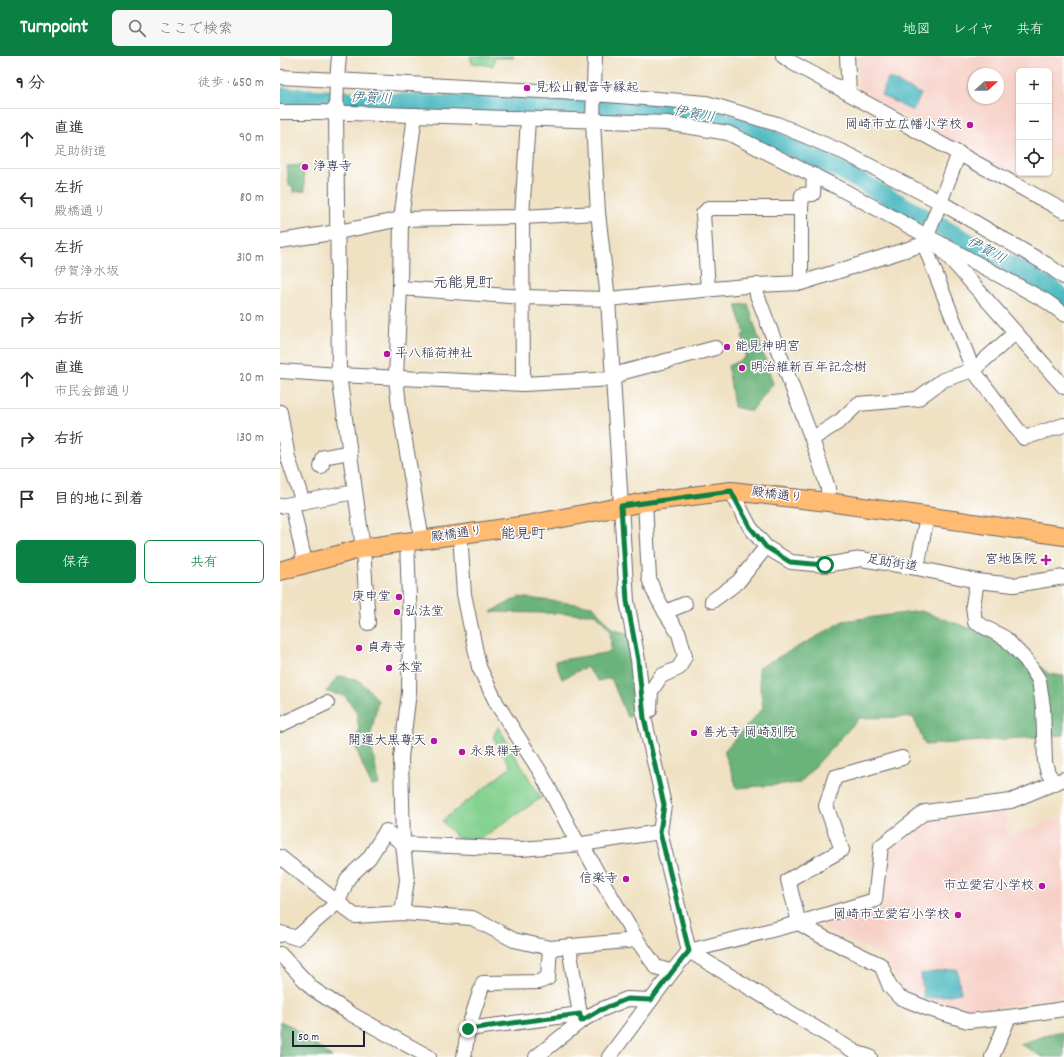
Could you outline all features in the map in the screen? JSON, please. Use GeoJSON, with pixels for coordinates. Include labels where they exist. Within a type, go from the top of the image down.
{"type":"FeatureCollection","features":[{"type":"Feature","properties":{"kind":"main road","name":"殿橋通り"},"geometry":{"type":"LineString","coordinates":[[280,571],[363,548],[528,525],[621,506],[731,491],[828,502],[1064,536]]}},
{"type":"Feature","properties":{"kind":"street"},"geometry":{"type":"LineString","coordinates":[[339,56],[336,113],[339,375],[363,548],[368,623]]}},
{"type":"Feature","properties":{"kind":"street"},"geometry":{"type":"LineString","coordinates":[[595,56],[593,121],[598,213],[608,299],[627,601],[638,660],[644,718],[664,805],[660,832],[689,951],[860,1056]]}},
{"type":"Feature","properties":{"kind":"street"},"geometry":{"type":"LineString","coordinates":[[783,56],[791,62],[1064,211]]}},
{"type":"Feature","properties":{"kind":"street"},"geometry":{"type":"LineString","coordinates":[[847,56],[849,93]]}},
{"type":"Feature","properties":{"kind":"street"},"geometry":{"type":"LineString","coordinates":[[280,78],[337,83],[594,94],[706,103],[777,124],[846,153],[940,202],[1046,264],[1064,277]]}},
{"type":"Feature","properties":{"kind":"street"},"geometry":{"type":"LineString","coordinates":[[280,112],[667,123],[728,133],[814,175],[928,239],[1046,301],[1064,314]]}},
{"type":"Feature","properties":{"kind":"street"},"geometry":{"type":"LineString","coordinates":[[402,913],[406,880],[403,844],[401,758],[410,692],[410,626],[415,540],[396,377],[401,219],[416,115]]}},
{"type":"Feature","properties":{"kind":"street"},"geometry":{"type":"LineString","coordinates":[[523,384],[522,217],[528,119]]}},
{"type":"Feature","properties":{"kind":"street"},"geometry":{"type":"LineString","coordinates":[[959,153],[940,202],[928,239],[973,370],[1024,438],[1064,425]]}},
{"type":"Feature","properties":{"kind":"street"},"geometry":{"type":"LineString","coordinates":[[801,283],[802,195],[813,194],[814,175]]}},
{"type":"Feature","properties":{"kind":"street"},"geometry":{"type":"LineString","coordinates":[[708,289],[703,214],[709,208],[801,208]]}},
{"type":"Feature","properties":{"kind":"street"},"geometry":{"type":"LineString","coordinates":[[280,241],[338,232],[401,219],[522,217],[598,213]]}},
{"type":"Feature","properties":{"kind":"street"},"geometry":{"type":"LineString","coordinates":[[400,288],[522,297],[608,299],[756,285],[801,283],[928,239]]}},
{"type":"Feature","properties":{"kind":"street"},"geometry":{"type":"LineString","coordinates":[[928,239],[1064,386]]}},
{"type":"Feature","properties":{"kind":"street"},"geometry":{"type":"LineString","coordinates":[[756,285],[757,295],[812,439],[828,488],[828,502]]}},
{"type":"Feature","properties":{"kind":"street"},"geometry":{"type":"LineString","coordinates":[[812,439],[840,421],[858,404],[917,399],[943,380],[973,370],[1015,333]]}},
{"type":"Feature","properties":{"kind":"street"},"geometry":{"type":"LineString","coordinates":[[280,371],[523,384],[613,379],[624,372],[715,348]]}},
{"type":"Feature","properties":{"kind":"street"},"geometry":{"type":"LineString","coordinates":[[280,412],[288,458],[291,504],[305,563]]}},
{"type":"Feature","properties":{"kind":"street"},"geometry":{"type":"LineString","coordinates":[[321,467],[324,457],[350,452]]}},
{"type":"Feature","properties":{"kind":"street","name":"足助街道"},"geometry":{"type":"LineString","coordinates":[[731,491],[750,527],[766,547],[790,562],[825,565],[861,559],[917,568],[977,581],[1014,585],[1064,577]]}},
{"type":"Feature","properties":{"kind":"street"},"geometry":{"type":"LineString","coordinates":[[291,504],[355,492]]}},
{"type":"Feature","properties":{"kind":"street"},"geometry":{"type":"LineString","coordinates":[[645,502],[649,578],[653,590],[679,634],[685,656],[679,668],[661,676],[651,691],[650,710]]}},
{"type":"Feature","properties":{"kind":"street"},"geometry":{"type":"LineString","coordinates":[[917,568],[927,516]]}},
{"type":"Feature","properties":{"kind":"street"},"geometry":{"type":"LineString","coordinates":[[460,534],[464,594],[479,667],[497,704],[541,773],[580,844],[637,940],[656,967],[672,972]]}},
{"type":"Feature","properties":{"kind":"street"},"geometry":{"type":"LineString","coordinates":[[712,601],[738,582],[766,547]]}},
{"type":"Feature","properties":{"kind":"street"},"geometry":{"type":"LineString","coordinates":[[977,581],[973,605],[975,622],[1006,638],[1026,660],[1039,680],[1043,707],[1045,762],[1048,773],[1060,781]]}},
{"type":"Feature","properties":{"kind":"street"},"geometry":{"type":"LineString","coordinates":[[665,612],[685,604]]}},
{"type":"Feature","properties":{"kind":"street"},"geometry":{"type":"LineString","coordinates":[[280,725],[327,703]]}},
{"type":"Feature","properties":{"kind":"street"},"geometry":{"type":"LineString","coordinates":[[902,758],[835,777],[826,806],[842,850],[788,880],[799,923],[821,936],[881,965],[890,987],[899,997],[929,1009],[968,1021],[1064,1009]]}},
{"type":"Feature","properties":{"kind":"street"},"geometry":{"type":"LineString","coordinates":[[609,1057],[689,951],[799,923],[875,900],[882,846],[925,812],[1011,801],[1060,781]]}},
{"type":"Feature","properties":{"kind":"street"},"geometry":{"type":"LineString","coordinates":[[280,935],[281,933],[296,938],[338,902],[348,878],[369,858],[386,831],[403,844],[521,849],[580,844],[660,832]]}},
{"type":"Feature","properties":{"kind":"street"},"geometry":{"type":"LineString","coordinates":[[280,857],[355,916],[402,913],[472,918],[514,940],[550,948],[637,940]]}},
{"type":"Feature","properties":{"kind":"street"},"geometry":{"type":"LineString","coordinates":[[569,947],[581,1017]]}},
{"type":"Feature","properties":{"kind":"street"},"geometry":{"type":"LineString","coordinates":[[464,1057],[468,1029],[483,983],[539,982],[548,978],[550,948]]}},
{"type":"Feature","properties":{"kind":"street"},"geometry":{"type":"LineString","coordinates":[[280,954],[313,989],[351,1014],[430,1057]]}},
{"type":"Feature","properties":{"kind":"street"},"geometry":{"type":"LineString","coordinates":[[468,1029],[581,1017],[627,999],[651,1000]]}},
{"type":"Feature","properties":{"kind":"street"},"geometry":{"type":"LineString","coordinates":[[536,1057],[581,1017]]}},
{"type":"Feature","properties":{"kind":"street"},"geometry":{"type":"LineString","coordinates":[[992,1057],[1009,1017]]}},
{"type":"Feature","properties":{"kind":"shaded area","name":"岡崎市立広幡小学校"},"geometry":{"type":"Polygon","coordinates":[[[859,56],[1064,56],[1064,153],[1052,158],[1052,68],[1016,68],[1016,172],[1012,173],[858,92],[859,56]]]}},
{"type":"Feature","properties":{"kind":"shaded area","name":"岡崎市立愛宕小学校"},"geometry":{"type":"Polygon","coordinates":[[[1005,813],[1008,837],[1064,816],[1064,956],[1057,957],[1064,996],[966,1012],[903,989],[885,957],[825,929],[821,922],[885,908],[891,853],[928,822],[1005,813]]]}},
{"type":"Feature","properties":{"kind":"green space"},"geometry":{"type":"Polygon","coordinates":[[[470,56],[514,56],[513,58],[495,58],[493,66],[472,63],[470,56]]]}},
{"type":"Feature","properties":{"kind":"green space"},"geometry":{"type":"Polygon","coordinates":[[[303,165],[305,191],[293,192],[293,186],[289,186],[287,166],[303,165]]]}},
{"type":"Feature","properties":{"kind":"green space"},"geometry":{"type":"Polygon","coordinates":[[[748,304],[773,384],[751,411],[734,407],[728,366],[745,358],[745,345],[742,335],[745,334],[736,305],[748,304]]]}},
{"type":"Feature","properties":{"kind":"green space"},"geometry":{"type":"Polygon","coordinates":[[[519,597],[593,606],[613,630],[628,633],[637,714],[627,717],[611,678],[598,681],[586,667],[562,679],[555,661],[611,652],[610,630],[596,614],[491,612],[519,597]]]}},
{"type":"Feature","properties":{"kind":"green space"},"geometry":{"type":"Polygon","coordinates":[[[921,611],[1014,644],[1049,674],[1064,676],[1064,735],[925,745],[913,717],[859,718],[800,783],[737,788],[724,751],[763,708],[758,668],[843,621],[921,611]]]}},
{"type":"Feature","properties":{"kind":"green space"},"geometry":{"type":"Polygon","coordinates":[[[338,676],[357,679],[378,700],[370,739],[379,785],[372,786],[355,745],[359,729],[356,711],[345,696],[326,692],[338,676]]]}},
{"type":"Feature","properties":{"kind":"green space"},"geometry":{"type":"Polygon","coordinates":[[[498,727],[541,798],[480,839],[457,838],[442,821],[511,767],[493,737],[498,727]]]}},
{"type":"Feature","properties":{"kind":"green space"},"geometry":{"type":"Polygon","coordinates":[[[280,1021],[293,1027],[332,1057],[280,1057],[280,1021]]]}},
{"type":"Feature","properties":{"kind":"green space"},"geometry":{"type":"Polygon","coordinates":[[[1057,1032],[1064,1033],[1064,1057],[1043,1057],[1020,1044],[1057,1032]]]}},
{"type":"Feature","properties":{"kind":"water"},"geometry":{"type":"Polygon","coordinates":[[[888,78],[921,94],[913,111],[881,95],[888,78]]]}},
{"type":"Feature","properties":{"kind":"water"},"geometry":{"type":"Polygon","coordinates":[[[957,969],[961,993],[924,999],[921,974],[957,969]]]}},
{"type":"Feature","properties":{"kind":"waterway","name":"伊賀川"},"geometry":{"type":"LineString","coordinates":[[280,96],[435,104],[538,105],[665,110],[710,116],[753,130],[838,169],[1050,287],[1064,298]]}},
{"type":"Feature","properties":{"kind":"place","name":"見松山観音寺縁起"},"geometry":{"type":"Point","coordinates":[527,88]}},
{"type":"Feature","properties":{"kind":"place","name":"岡崎市立広幡小学校"},"geometry":{"type":"Point","coordinates":[970,125]}},
{"type":"Feature","properties":{"kind":"place","name":"浄専寺"},"geometry":{"type":"Point","coordinates":[305,167]}},
{"type":"Feature","properties":{"kind":"place","name":"能見神明宮"},"geometry":{"type":"Point","coordinates":[727,347]}},
{"type":"Feature","properties":{"kind":"place","name":"平八稲荷神社"},"geometry":{"type":"Point","coordinates":[387,354]}},
{"type":"Feature","properties":{"kind":"place","name":"明治維新百年記念樹"},"geometry":{"type":"Point","coordinates":[742,368]}},
{"type":"Feature","properties":{"kind":"place","name":"宮地医院"},"geometry":{"type":"Point","coordinates":[1046,560]}},
{"type":"Feature","properties":{"kind":"place","name":"庚申堂"},"geometry":{"type":"Point","coordinates":[399,597]}},
{"type":"Feature","properties":{"kind":"place","name":"弘法堂"},"geometry":{"type":"Point","coordinates":[397,612]}},
{"type":"Feature","properties":{"kind":"place","name":"貞寿寺"},"geometry":{"type":"Point","coordinates":[359,648]}},
{"type":"Feature","properties":{"kind":"place","name":"本堂"},"geometry":{"type":"Point","coordinates":[389,668]}},
{"type":"Feature","properties":{"kind":"place","name":"善光寺 岡崎別院"},"geometry":{"type":"Point","coordinates":[694,733]}},
{"type":"Feature","properties":{"kind":"place","name":"開運大黒尊天"},"geometry":{"type":"Point","coordinates":[434,741]}},
{"type":"Feature","properties":{"kind":"place","name":"永泉禅寺"},"geometry":{"type":"Point","coordinates":[462,752]}},
{"type":"Feature","properties":{"kind":"place","name":"信楽寺"},"geometry":{"type":"Point","coordinates":[626,879]}},
{"type":"Feature","properties":{"kind":"place","name":"市立愛宕小学校"},"geometry":{"type":"Point","coordinates":[1042,886]}},
{"type":"Feature","properties":{"kind":"place","name":"岡崎市立愛宕小学校"},"geometry":{"type":"Point","coordinates":[958,915]}},
{"type":"Feature","properties":{"kind":"district","name":"元能見町"},"geometry":{"type":"Point","coordinates":[463,284]}},
{"type":"Feature","properties":{"kind":"district","name":"能見町"},"geometry":{"type":"Point","coordinates":[523,535]}},
{"type":"Feature","properties":{"kind":"route"},"geometry":{"type":"LineString","coordinates":[[468,1029],[580,1014],[581,1021],[598,1011],[627,999],[651,1000],[689,951],[660,832],[664,805],[644,718],[638,660],[627,601],[621,506],[731,491],[750,527],[766,547],[790,562],[825,565]]}}]}
